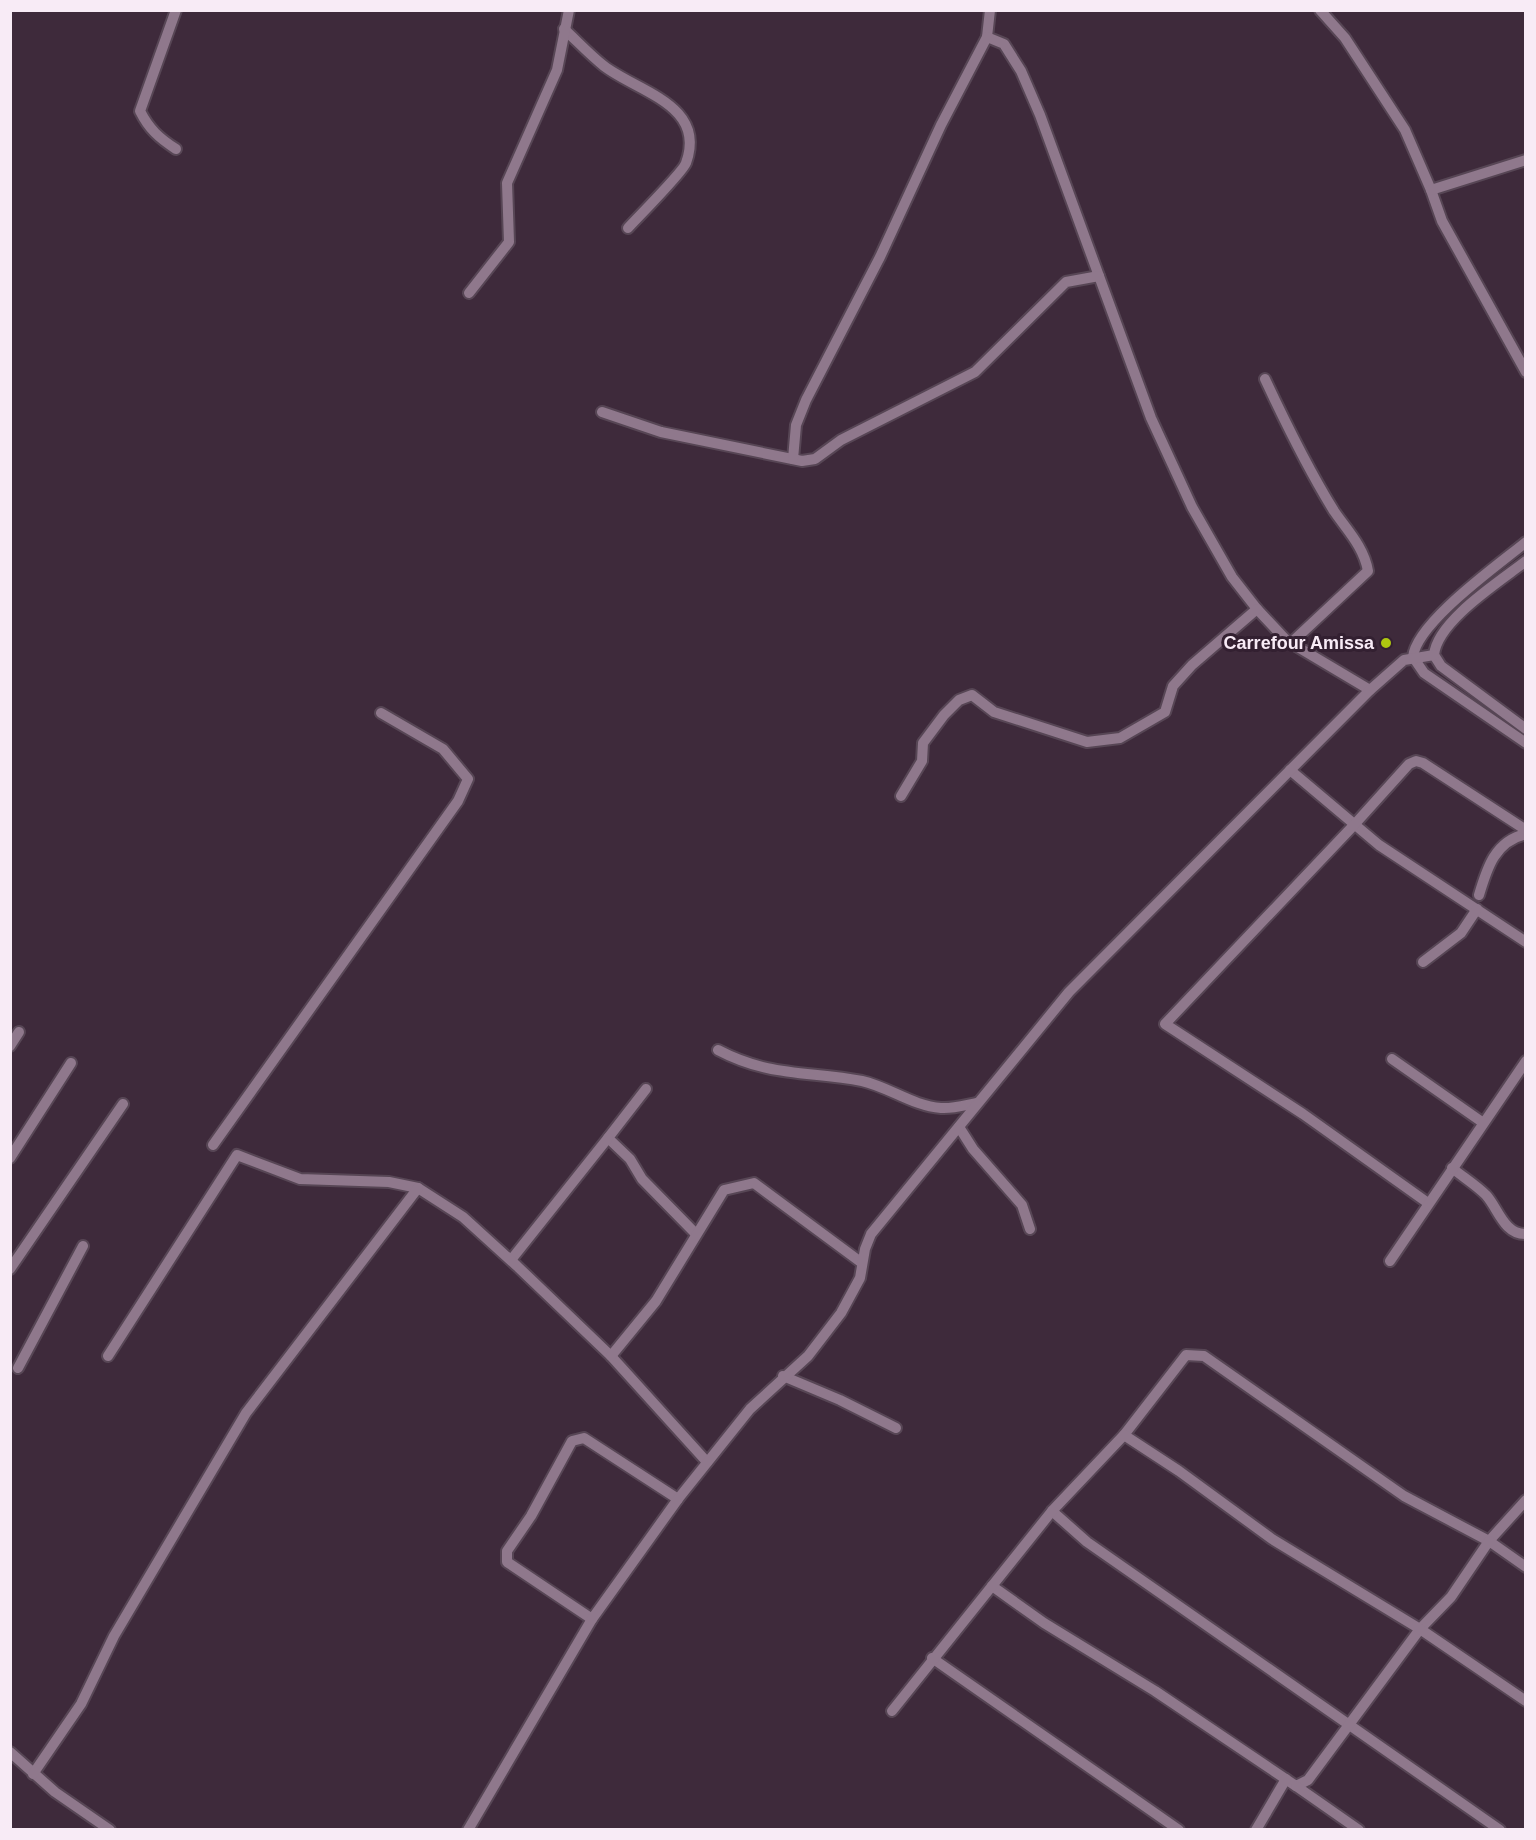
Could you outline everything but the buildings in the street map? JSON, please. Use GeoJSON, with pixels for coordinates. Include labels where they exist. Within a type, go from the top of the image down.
{"type":"FeatureCollection","features":[{"type":"Feature","properties":{"kind":"street"},"geometry":{"type":"LineString","coordinates":[[176,10],[140,111],[157,137],[176,149]]}},
{"type":"Feature","properties":{"kind":"street"},"geometry":{"type":"LineString","coordinates":[[469,293],[509,242],[507,183],[554,79],[569,10]]}},
{"type":"Feature","properties":{"kind":"street"},"geometry":{"type":"LineString","coordinates":[[793,459],[796,425],[806,400],[880,257],[941,125],[987,37],[990,10]]}},
{"type":"Feature","properties":{"kind":"street"},"geometry":{"type":"LineString","coordinates":[[1320,10],[1345,38],[1405,130],[1442,221],[1526,372]]}},
{"type":"Feature","properties":{"kind":"street"},"geometry":{"type":"LineString","coordinates":[[564,28],[605,67],[665,101],[685,122],[691,141],[686,166],[628,228]]}},
{"type":"Feature","properties":{"kind":"street"},"geometry":{"type":"LineString","coordinates":[[987,37],[1004,44],[1021,71],[1151,418],[1192,507],[1232,577],[1257,609],[1291,643],[1370,690]]}},
{"type":"Feature","properties":{"kind":"street"},"geometry":{"type":"LineString","coordinates":[[1431,190],[1526,160]]}},
{"type":"Feature","properties":{"kind":"street"},"geometry":{"type":"LineString","coordinates":[[602,412],[662,432],[793,459],[815,459],[867,426],[975,372],[1066,282],[1099,276]]}},
{"type":"Feature","properties":{"kind":"street"},"geometry":{"type":"LineString","coordinates":[[1265,379],[1293,438],[1334,511],[1359,546],[1368,571],[1291,643]]}},
{"type":"Feature","properties":{"kind":"street"},"geometry":{"type":"LineString","coordinates":[[1526,542],[1450,604],[1419,639],[1414,647],[1413,657],[1424,673],[1526,743]]}},
{"type":"Feature","properties":{"kind":"street"},"geometry":{"type":"LineString","coordinates":[[1526,561],[1453,621],[1439,636],[1434,655],[1441,666],[1526,729]]}},
{"type":"Feature","properties":{"kind":"street"},"geometry":{"type":"LineString","coordinates":[[901,796],[922,761],[923,743],[944,715],[959,700],[972,695],[994,712],[1087,741],[1119,738],[1165,712],[1173,686],[1192,665],[1257,609]]}},
{"type":"Feature","properties":{"kind":"street"},"geometry":{"type":"LineString","coordinates":[[468,1830],[592,1619],[678,1499],[750,1408],[808,1356],[841,1313],[860,1278],[871,1234],[977,1103],[1069,992],[1370,690],[1404,660],[1434,655]]}},
{"type":"Feature","properties":{"kind":"street"},"geometry":{"type":"LineString","coordinates":[[213,1145],[458,801],[468,779],[443,749],[381,713]]}},
{"type":"Feature","properties":{"kind":"street"},"geometry":{"type":"LineString","coordinates":[[1428,1203],[1303,1114],[1165,1024],[1409,764],[1416,761],[1423,763],[1526,832],[1504,843],[1488,865],[1479,895]]}},
{"type":"Feature","properties":{"kind":"street"},"geometry":{"type":"LineString","coordinates":[[1290,770],[1379,845],[1526,942]]}},
{"type":"Feature","properties":{"kind":"street"},"geometry":{"type":"LineString","coordinates":[[1423,962],[1461,933],[1478,909]]}},
{"type":"Feature","properties":{"kind":"street"},"geometry":{"type":"LineString","coordinates":[[10,1046],[19,1032]]}},
{"type":"Feature","properties":{"kind":"street"},"geometry":{"type":"LineString","coordinates":[[718,1050],[741,1062],[778,1072],[862,1081],[893,1090],[923,1104],[942,1108],[977,1103]]}},
{"type":"Feature","properties":{"kind":"street"},"geometry":{"type":"LineString","coordinates":[[1392,1059],[1482,1122]]}},
{"type":"Feature","properties":{"kind":"street"},"geometry":{"type":"LineString","coordinates":[[1389,1261],[1482,1122],[1526,1061]]}},
{"type":"Feature","properties":{"kind":"street"},"geometry":{"type":"LineString","coordinates":[[10,1158],[71,1063]]}},
{"type":"Feature","properties":{"kind":"street"},"geometry":{"type":"LineString","coordinates":[[511,1260],[646,1089]]}},
{"type":"Feature","properties":{"kind":"street"},"geometry":{"type":"LineString","coordinates":[[10,1269],[123,1104]]}},
{"type":"Feature","properties":{"kind":"street"},"geometry":{"type":"LineString","coordinates":[[959,1127],[973,1149],[1022,1205],[1030,1229]]}},
{"type":"Feature","properties":{"kind":"street"},"geometry":{"type":"LineString","coordinates":[[608,1138],[630,1159],[642,1179],[696,1234]]}},
{"type":"Feature","properties":{"kind":"street"},"geometry":{"type":"LineString","coordinates":[[108,1356],[237,1155],[300,1179],[389,1182],[418,1188],[463,1217],[611,1356],[707,1462]]}},
{"type":"Feature","properties":{"kind":"street"},"geometry":{"type":"LineString","coordinates":[[1452,1168],[1487,1196],[1503,1222],[1520,1234],[1526,1234]]}},
{"type":"Feature","properties":{"kind":"street"},"geometry":{"type":"LineString","coordinates":[[611,1356],[656,1300],[724,1190],[754,1183],[862,1263]]}},
{"type":"Feature","properties":{"kind":"street"},"geometry":{"type":"LineString","coordinates":[[33,1774],[81,1704],[114,1636],[246,1413],[418,1188]]}},
{"type":"Feature","properties":{"kind":"street"},"geometry":{"type":"LineString","coordinates":[[18,1368],[83,1246]]}},
{"type":"Feature","properties":{"kind":"street"},"geometry":{"type":"LineString","coordinates":[[892,1711],[932,1658],[1052,1511],[1124,1435],[1186,1355],[1204,1356],[1404,1496],[1489,1541],[1526,1567]]}},
{"type":"Feature","properties":{"kind":"street"},"geometry":{"type":"LineString","coordinates":[[783,1376],[840,1400],[896,1428]]}},
{"type":"Feature","properties":{"kind":"street"},"geometry":{"type":"LineString","coordinates":[[1124,1435],[1272,1539],[1420,1629],[1526,1701]]}},
{"type":"Feature","properties":{"kind":"street"},"geometry":{"type":"LineString","coordinates":[[592,1619],[507,1562],[507,1551],[531,1516],[572,1441],[584,1438],[678,1499]]}},
{"type":"Feature","properties":{"kind":"street"},"geometry":{"type":"LineString","coordinates":[[1296,1786],[1308,1780],[1347,1724],[1420,1629],[1451,1597],[1489,1541],[1526,1500]]}},
{"type":"Feature","properties":{"kind":"street"},"geometry":{"type":"LineString","coordinates":[[1052,1511],[1087,1542],[1500,1830]]}},
{"type":"Feature","properties":{"kind":"street"},"geometry":{"type":"LineString","coordinates":[[992,1586],[1044,1623],[1155,1691],[1359,1830]]}},
{"type":"Feature","properties":{"kind":"street"},"geometry":{"type":"LineString","coordinates":[[932,1658],[1179,1830]]}},
{"type":"Feature","properties":{"kind":"street"},"geometry":{"type":"LineString","coordinates":[[10,1752],[33,1774],[110,1830]]}},
{"type":"Feature","properties":{"kind":"street"},"geometry":{"type":"LineString","coordinates":[[1256,1830],[1286,1779]]}},
{"type":"Feature","properties":{"kind":"place","name":"Carrefour Amissa"},"geometry":{"type":"Point","coordinates":[1386,643]}}]}
